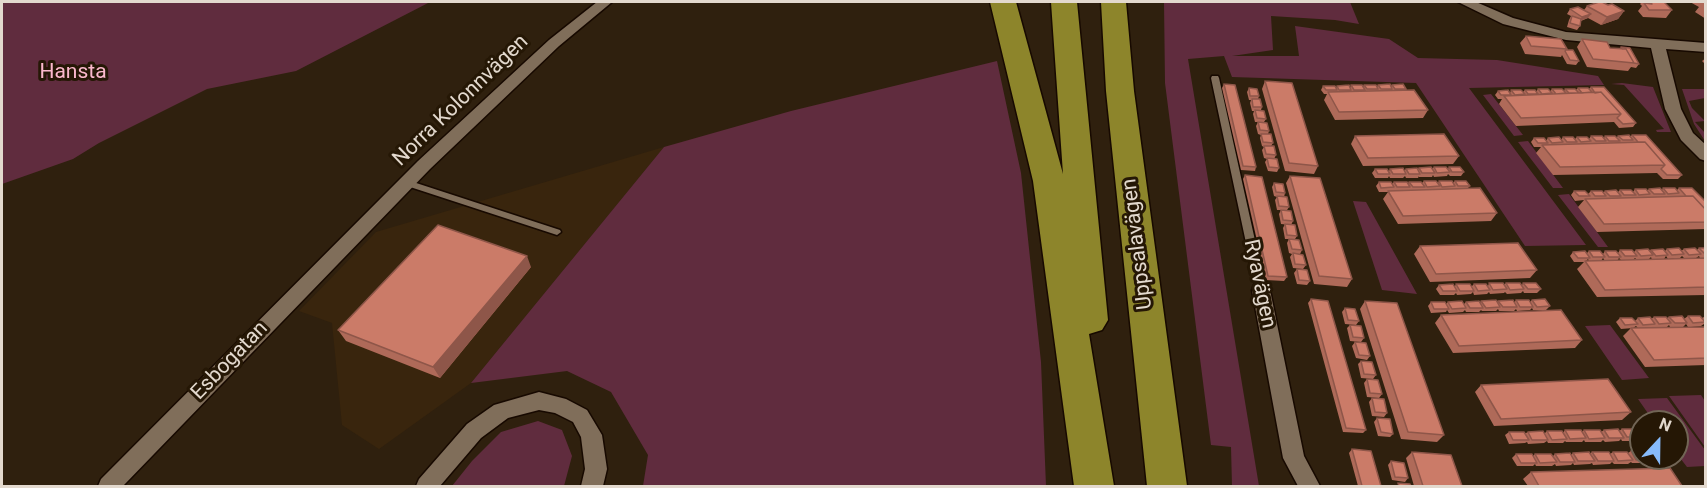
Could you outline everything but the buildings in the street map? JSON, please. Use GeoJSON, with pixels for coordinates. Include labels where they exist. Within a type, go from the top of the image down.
{"type":"FeatureCollection","features":[{"type":"Feature","properties":{"kind":"highway"},"geometry":{"type":"LineString","coordinates":[[1003,2],[1049,181],[1094,486]]}},
{"type":"Feature","properties":{"kind":"highway"},"geometry":{"type":"LineString","coordinates":[[1064,2],[1104,486]]}},
{"type":"Feature","properties":{"kind":"highway","name":"Uppsalavägen"},"geometry":{"type":"LineString","coordinates":[[1113,2],[1120,92],[1167,486]]}},
{"type":"Feature","properties":{"kind":"highway"},"geometry":{"type":"LineString","coordinates":[[1120,92],[1126,66],[1127,2]]}},
{"type":"Feature","properties":{"kind":"street","name":"Norra Kolonnvägen"},"geometry":{"type":"LineString","coordinates":[[352,238],[424,165],[554,43],[605,2]]}},
{"type":"Feature","properties":{"kind":"street"},"geometry":{"type":"LineString","coordinates":[[1465,2],[1539,31],[1566,36],[1706,48]]}},
{"type":"Feature","properties":{"kind":"street"},"geometry":{"type":"LineString","coordinates":[[1658,45],[1673,109],[1687,136],[1706,155]]}},
{"type":"Feature","properties":{"kind":"street","name":"Esbogatan"},"geometry":{"type":"LineString","coordinates":[[109,486],[352,238]]}},
{"type":"Feature","properties":{"kind":"street","name":"Ryavägen"},"geometry":{"type":"LineString","coordinates":[[1261,290],[1294,458],[1309,486]]}},
{"type":"Feature","properties":{"kind":"street"},"geometry":{"type":"LineString","coordinates":[[427,486],[474,431],[501,411],[539,401],[559,405],[580,417],[591,435],[596,469],[591,486]]}},
{"type":"Feature","properties":{"kind":"lane","name":"Ryavägen"},"geometry":{"type":"LineString","coordinates":[[1215,78],[1261,290]]}},
{"type":"Feature","properties":{"kind":"lane"},"geometry":{"type":"LineString","coordinates":[[407,183],[557,232]]}},
{"type":"Feature","properties":{"kind":"shaded area"},"geometry":{"type":"Polygon","coordinates":[[[664,147],[471,383],[379,449],[342,425],[332,323],[299,311],[376,232],[664,147]]]}},
{"type":"Feature","properties":{"kind":"green space","name":"Hansta"},"geometry":{"type":"Polygon","coordinates":[[[2,2],[430,2],[296,71],[207,89],[99,143],[73,159],[2,184],[2,2]]]}},
{"type":"Feature","properties":{"kind":"green space"},"geometry":{"type":"Polygon","coordinates":[[[1164,2],[1350,2],[1359,24],[1335,20],[1271,16],[1273,50],[1232,56],[1299,56],[1295,26],[1389,39],[1418,58],[1497,60],[1598,76],[1604,85],[1469,88],[1586,245],[1525,246],[1416,83],[1232,77],[1224,56],[1188,59],[1259,486],[1232,486],[1231,447],[1211,445],[1165,83],[1164,2]]]}},
{"type":"Feature","properties":{"kind":"green space"},"geometry":{"type":"Polygon","coordinates":[[[997,61],[1021,173],[1041,362],[1046,486],[643,486],[648,455],[611,392],[567,371],[471,383],[664,147],[791,111],[997,61]]]}},
{"type":"Feature","properties":{"kind":"green space"},"geometry":{"type":"Polygon","coordinates":[[[1611,84],[1653,87],[1671,132],[1657,132],[1656,130],[1664,129],[1624,85],[1611,84]]]}},
{"type":"Feature","properties":{"kind":"green space"},"geometry":{"type":"Polygon","coordinates":[[[1682,89],[1705,89],[1705,98],[1689,101],[1692,108],[1705,121],[1695,122],[1705,133],[1705,141],[1694,124],[1682,89]]]}},
{"type":"Feature","properties":{"kind":"green space"},"geometry":{"type":"Polygon","coordinates":[[[1491,94],[1523,135],[1514,136],[1483,95],[1491,94]]]}},
{"type":"Feature","properties":{"kind":"green space"},"geometry":{"type":"Polygon","coordinates":[[[1528,141],[1563,188],[1553,188],[1518,142],[1528,141]]]}},
{"type":"Feature","properties":{"kind":"green space"},"geometry":{"type":"Polygon","coordinates":[[[1569,194],[1608,247],[1598,247],[1558,195],[1569,194]]]}},
{"type":"Feature","properties":{"kind":"green space"},"geometry":{"type":"Polygon","coordinates":[[[1353,201],[1366,202],[1417,294],[1382,290],[1353,201]]]}},
{"type":"Feature","properties":{"kind":"green space"},"geometry":{"type":"Polygon","coordinates":[[[1610,325],[1649,378],[1622,380],[1585,326],[1610,325]]]}},
{"type":"Feature","properties":{"kind":"green space"},"geometry":{"type":"Polygon","coordinates":[[[1701,395],[1705,401],[1705,447],[1689,424],[1689,410],[1679,410],[1669,396],[1701,395]]]}},
{"type":"Feature","properties":{"kind":"green space"},"geometry":{"type":"Polygon","coordinates":[[[1667,398],[1676,410],[1646,410],[1638,399],[1667,398]]]}},
{"type":"Feature","properties":{"kind":"green space"},"geometry":{"type":"Polygon","coordinates":[[[538,421],[562,430],[572,456],[564,486],[452,486],[472,461],[501,432],[538,421]]]}},
{"type":"Feature","properties":{"kind":"green space"},"geometry":{"type":"Polygon","coordinates":[[[1689,428],[1705,450],[1705,466],[1689,467],[1689,428]]]}}]}
